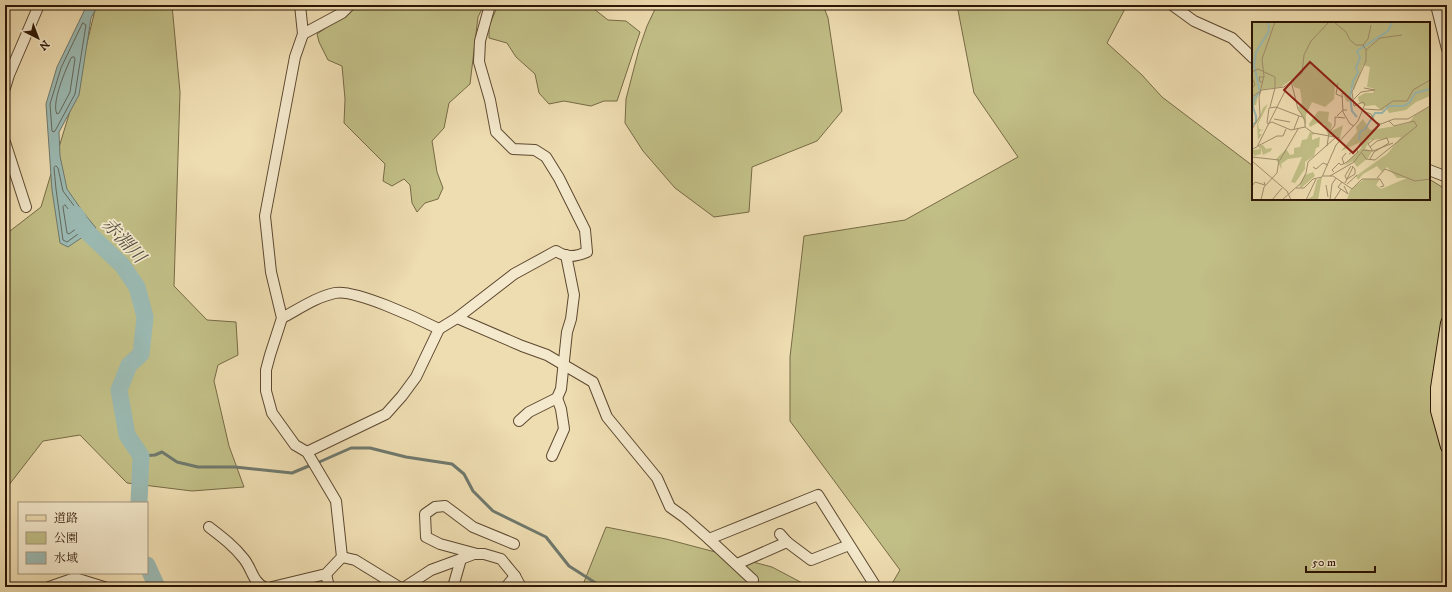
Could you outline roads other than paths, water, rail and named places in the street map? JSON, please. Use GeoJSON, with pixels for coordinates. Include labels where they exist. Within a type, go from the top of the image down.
{"type":"FeatureCollection","features":[{"type":"Feature","properties":{"kind":"main road"},"geometry":{"type":"LineString","coordinates":[[1447,323],[1437,388],[1437,411],[1447,447]]}},
{"type":"Feature","properties":{"kind":"street"},"geometry":{"type":"LineString","coordinates":[[5,88],[7,75],[38,5]]}},
{"type":"Feature","properties":{"kind":"street"},"geometry":{"type":"LineString","coordinates":[[272,587],[326,574],[342,557],[336,501],[308,454],[295,445],[272,413],[266,392],[266,370],[282,318],[271,272],[264,216],[294,64],[303,34],[300,5]]}},
{"type":"Feature","properties":{"kind":"street"},"geometry":{"type":"LineString","coordinates":[[303,34],[342,13],[350,5]]}},
{"type":"Feature","properties":{"kind":"street"},"geometry":{"type":"LineString","coordinates":[[308,454],[386,414],[416,377],[439,329],[457,318],[514,274],[556,251],[566,255],[576,256],[587,252],[585,230],[546,157],[535,150],[513,149],[496,132],[490,100],[479,62],[480,41],[490,5]]}},
{"type":"Feature","properties":{"kind":"street"},"geometry":{"type":"LineString","coordinates":[[1172,5],[1194,21],[1232,38],[1252,57]]}},
{"type":"Feature","properties":{"kind":"street"},"geometry":{"type":"LineString","coordinates":[[1437,5],[1447,14]]}},
{"type":"Feature","properties":{"kind":"street"},"geometry":{"type":"LineString","coordinates":[[1437,5],[1447,49]]}},
{"type":"Feature","properties":{"kind":"street"},"geometry":{"type":"LineString","coordinates":[[5,142],[26,207]]}},
{"type":"Feature","properties":{"kind":"street"},"geometry":{"type":"LineString","coordinates":[[1430,170],[1447,177]]}},
{"type":"Feature","properties":{"kind":"street"},"geometry":{"type":"LineString","coordinates":[[519,421],[529,412],[557,398],[561,389],[567,332],[571,319],[574,295],[566,255]]}},
{"type":"Feature","properties":{"kind":"street"},"geometry":{"type":"LineString","coordinates":[[282,318],[310,302],[336,292],[353,295],[389,306],[439,329]]}},
{"type":"Feature","properties":{"kind":"street"},"geometry":{"type":"LineString","coordinates":[[457,318],[547,355],[593,382],[607,417],[656,478],[670,507],[684,517],[753,580]]}},
{"type":"Feature","properties":{"kind":"street"},"geometry":{"type":"LineString","coordinates":[[552,456],[564,429],[561,409],[557,398]]}},
{"type":"Feature","properties":{"kind":"street"},"geometry":{"type":"LineString","coordinates":[[709,539],[818,494],[876,587]]}},
{"type":"Feature","properties":{"kind":"street"},"geometry":{"type":"LineString","coordinates":[[514,544],[473,527],[446,506],[435,506],[425,514],[426,537],[440,544],[501,559],[515,576],[521,587]]}},
{"type":"Feature","properties":{"kind":"street"},"geometry":{"type":"LineString","coordinates":[[208,527],[228,541],[245,561],[258,586]]}},
{"type":"Feature","properties":{"kind":"street"},"geometry":{"type":"LineString","coordinates":[[737,564],[784,538],[812,560],[849,545]]}},
{"type":"Feature","properties":{"kind":"street"},"geometry":{"type":"LineString","coordinates":[[406,587],[431,570],[476,554]]}},
{"type":"Feature","properties":{"kind":"street"},"geometry":{"type":"LineString","coordinates":[[342,557],[355,560],[399,587]]}},
{"type":"Feature","properties":{"kind":"street"},"geometry":{"type":"LineString","coordinates":[[453,587],[461,559]]}},
{"type":"Feature","properties":{"kind":"street"},"geometry":{"type":"LineString","coordinates":[[326,574],[329,587]]}},
{"type":"Feature","properties":{"kind":"street"},"geometry":{"type":"LineString","coordinates":[[506,587],[515,576]]}},
{"type":"Feature","properties":{"kind":"street"},"geometry":{"type":"LineString","coordinates":[[49,587],[75,578],[104,587]]}},
{"type":"Feature","properties":{"kind":"water"},"geometry":{"type":"Polygon","coordinates":[[[87,5],[98,5],[91,18],[79,95],[59,132],[60,156],[67,189],[96,228],[68,247],[60,243],[52,190],[46,104],[57,67],[87,5]]]}},
{"type":"Feature","properties":{"kind":"waterway","name":"赤淵川"},"geometry":{"type":"LineString","coordinates":[[75,214],[85,230],[122,265],[137,287],[145,317],[141,354],[129,365],[119,390],[127,435],[141,456],[139,502]]}},
{"type":"Feature","properties":{"kind":"waterway"},"geometry":{"type":"LineString","coordinates":[[317,463],[351,448],[370,448],[406,457],[452,464],[464,474],[473,491],[493,511],[546,537],[569,566],[602,587]]}},
{"type":"Feature","properties":{"kind":"waterway"},"geometry":{"type":"LineString","coordinates":[[141,456],[155,455],[162,452],[177,462],[198,467],[235,467],[292,473],[311,465]]}},
{"type":"Feature","properties":{"kind":"waterway","name":"赤淵川"},"geometry":{"type":"LineString","coordinates":[[148,567],[157,587]]}}]}
